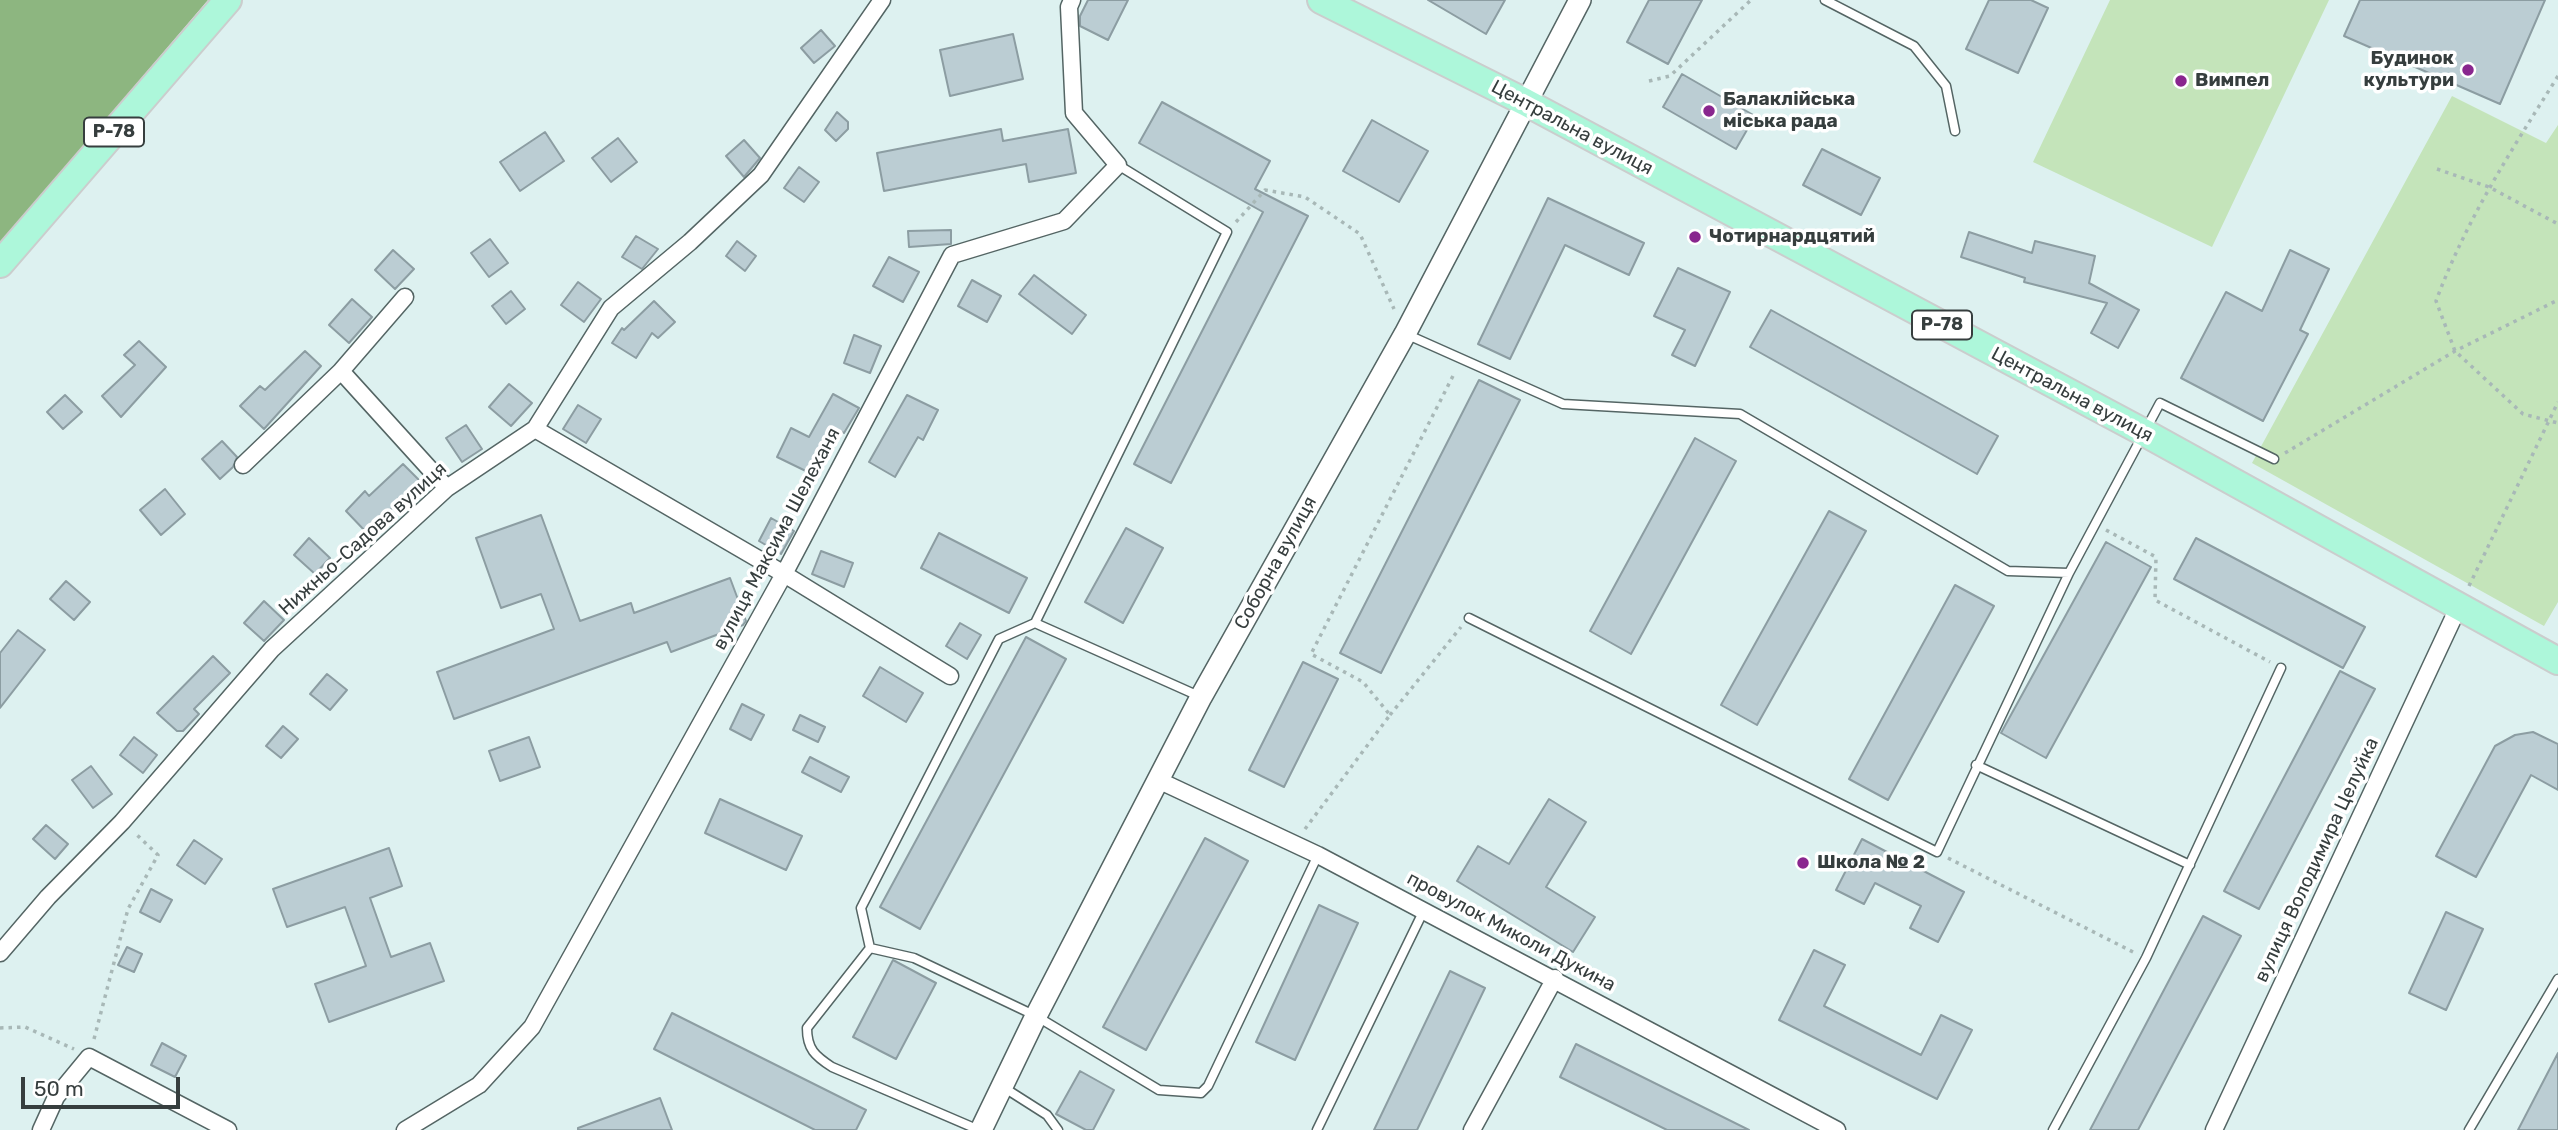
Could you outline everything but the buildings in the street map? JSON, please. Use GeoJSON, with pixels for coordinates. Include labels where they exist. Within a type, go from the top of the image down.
{"type":"FeatureCollection","features":[{"type":"Feature","properties":{"kind":"main road","name":"Р-78"},"geometry":{"type":"LineString","coordinates":[[0,264],[228,0]]}},
{"type":"Feature","properties":{"kind":"main road","name":"Центральна вулиця"},"geometry":{"type":"LineString","coordinates":[[1321,0],[1525,102],[2144,433],[2558,661]]}},
{"type":"Feature","properties":{"kind":"street","name":"Нижньо-Садова вулиця"},"geometry":{"type":"LineString","coordinates":[[0,953],[48,897],[122,822],[272,649],[447,488],[535,429],[611,308],[690,242],[761,175],[882,0]]}},
{"type":"Feature","properties":{"kind":"street"},"geometry":{"type":"LineString","coordinates":[[1072,0],[1069,7],[1074,113],[1118,165]]}},
{"type":"Feature","properties":{"kind":"street","name":"Соборна вулиця"},"geometry":{"type":"LineString","coordinates":[[980,1130],[1201,697],[1405,334],[1580,0]]}},
{"type":"Feature","properties":{"kind":"street","name":"вулиця Максима Шелеханя"},"geometry":{"type":"LineString","coordinates":[[405,1130],[479,1085],[532,1027],[784,574],[952,255],[1064,221],[1118,165]]}},
{"type":"Feature","properties":{"kind":"street"},"geometry":{"type":"LineString","coordinates":[[243,465],[341,371],[405,297]]}},
{"type":"Feature","properties":{"kind":"street"},"geometry":{"type":"LineString","coordinates":[[341,371],[447,488]]}},
{"type":"Feature","properties":{"kind":"street"},"geometry":{"type":"LineString","coordinates":[[535,429],[784,574],[950,676]]}},
{"type":"Feature","properties":{"kind":"street","name":"вулиця Володимира Целуйка"},"geometry":{"type":"LineString","coordinates":[[2214,1130],[2458,608]]}},
{"type":"Feature","properties":{"kind":"street","name":"провулок Миколи Дукина"},"geometry":{"type":"LineString","coordinates":[[1160,781],[1318,855],[1555,978],[1837,1130]]}},
{"type":"Feature","properties":{"kind":"street"},"geometry":{"type":"LineString","coordinates":[[1472,1130],[1555,978]]}},
{"type":"Feature","properties":{"kind":"street"},"geometry":{"type":"LineString","coordinates":[[41,1130],[56,1097],[89,1057],[228,1130]]}},
{"type":"Feature","properties":{"kind":"lane"},"geometry":{"type":"LineString","coordinates":[[1825,0],[1914,46],[1946,86],[1955,131]]}},
{"type":"Feature","properties":{"kind":"lane"},"geometry":{"type":"LineString","coordinates":[[870,948],[861,908],[999,639],[1035,623],[1227,232],[1118,165]]}},
{"type":"Feature","properties":{"kind":"lane"},"geometry":{"type":"LineString","coordinates":[[1405,334],[1563,404],[1740,414],[2008,571],[2069,573]]}},
{"type":"Feature","properties":{"kind":"lane"},"geometry":{"type":"LineString","coordinates":[[1469,618],[1937,852],[1976,765],[2093,524],[2160,403],[2274,459]]}},
{"type":"Feature","properties":{"kind":"lane"},"geometry":{"type":"LineString","coordinates":[[1035,623],[1201,697]]}},
{"type":"Feature","properties":{"kind":"lane"},"geometry":{"type":"LineString","coordinates":[[2053,1130],[2146,958],[2281,668]]}},
{"type":"Feature","properties":{"kind":"lane"},"geometry":{"type":"LineString","coordinates":[[1976,765],[2190,865]]}},
{"type":"Feature","properties":{"kind":"lane"},"geometry":{"type":"LineString","coordinates":[[870,948],[914,958],[1036,1016],[1159,1090],[1200,1093],[1208,1086],[1318,855]]}},
{"type":"Feature","properties":{"kind":"lane"},"geometry":{"type":"LineString","coordinates":[[1317,1130],[1424,910]]}},
{"type":"Feature","properties":{"kind":"lane"},"geometry":{"type":"LineString","coordinates":[[870,948],[807,1028],[807,1043],[812,1052],[832,1067],[980,1130]]}},
{"type":"Feature","properties":{"kind":"lane"},"geometry":{"type":"LineString","coordinates":[[2469,1130],[2558,979]]}},
{"type":"Feature","properties":{"kind":"lane"},"geometry":{"type":"LineString","coordinates":[[1003,1087],[1047,1115],[1058,1130]]}},
{"type":"Feature","properties":{"kind":"path"},"geometry":{"type":"LineString","coordinates":[[1649,81],[1670,76],[1751,0]]}},
{"type":"Feature","properties":{"kind":"path"},"geometry":{"type":"LineString","coordinates":[[2558,76],[2489,187],[2456,247],[2436,301],[2455,351],[2523,414],[2558,423]]}},
{"type":"Feature","properties":{"kind":"path"},"geometry":{"type":"LineString","coordinates":[[2437,169],[2489,187],[2558,224]]}},
{"type":"Feature","properties":{"kind":"path"},"geometry":{"type":"LineString","coordinates":[[1227,232],[1265,190],[1305,197],[1360,234],[1405,334]]}},
{"type":"Feature","properties":{"kind":"path"},"geometry":{"type":"LineString","coordinates":[[2274,459],[2455,351],[2558,300]]}},
{"type":"Feature","properties":{"kind":"path"},"geometry":{"type":"LineString","coordinates":[[1390,715],[1363,682],[1311,654],[1461,361]]}},
{"type":"Feature","properties":{"kind":"path"},"geometry":{"type":"LineString","coordinates":[[2458,608],[2558,402]]}},
{"type":"Feature","properties":{"kind":"path"},"geometry":{"type":"LineString","coordinates":[[2093,524],[2156,557],[2155,600],[2281,668]]}},
{"type":"Feature","properties":{"kind":"path"},"geometry":{"type":"LineString","coordinates":[[1294,844],[1390,715],[1469,618]]}},
{"type":"Feature","properties":{"kind":"path"},"geometry":{"type":"LineString","coordinates":[[0,1028],[25,1027],[89,1057],[128,909],[158,855],[122,822]]}},
{"type":"Feature","properties":{"kind":"path"},"geometry":{"type":"LineString","coordinates":[[1937,852],[2146,958]]}},
{"type":"Feature","properties":{"kind":"green space"},"geometry":{"type":"Polygon","coordinates":[[[0,0],[208,0],[0,244],[0,0]]]}},
{"type":"Feature","properties":{"kind":"green space","name":"Вимпел"},"geometry":{"type":"Polygon","coordinates":[[[2110,0],[2329,0],[2212,247],[2033,162],[2110,0]]]}},
{"type":"Feature","properties":{"kind":"green space"},"geometry":{"type":"Polygon","coordinates":[[[2452,96],[2546,143],[2558,125],[2558,602],[2544,626],[2252,463],[2452,96]]]}},
{"type":"Feature","properties":{"kind":"place","name":"Будинок культури"},"geometry":{"type":"Point","coordinates":[2468,70]}},
{"type":"Feature","properties":{"kind":"place","name":"Вимпел"},"geometry":{"type":"Point","coordinates":[2181,81]}},
{"type":"Feature","properties":{"kind":"place","name":"Балаклійська міська рада"},"geometry":{"type":"Point","coordinates":[1709,111]}},
{"type":"Feature","properties":{"kind":"place","name":"Чотирнардцятий"},"geometry":{"type":"Point","coordinates":[1695,237]}},
{"type":"Feature","properties":{"kind":"place","name":"Школа № 2"},"geometry":{"type":"Point","coordinates":[1803,863]}}]}
